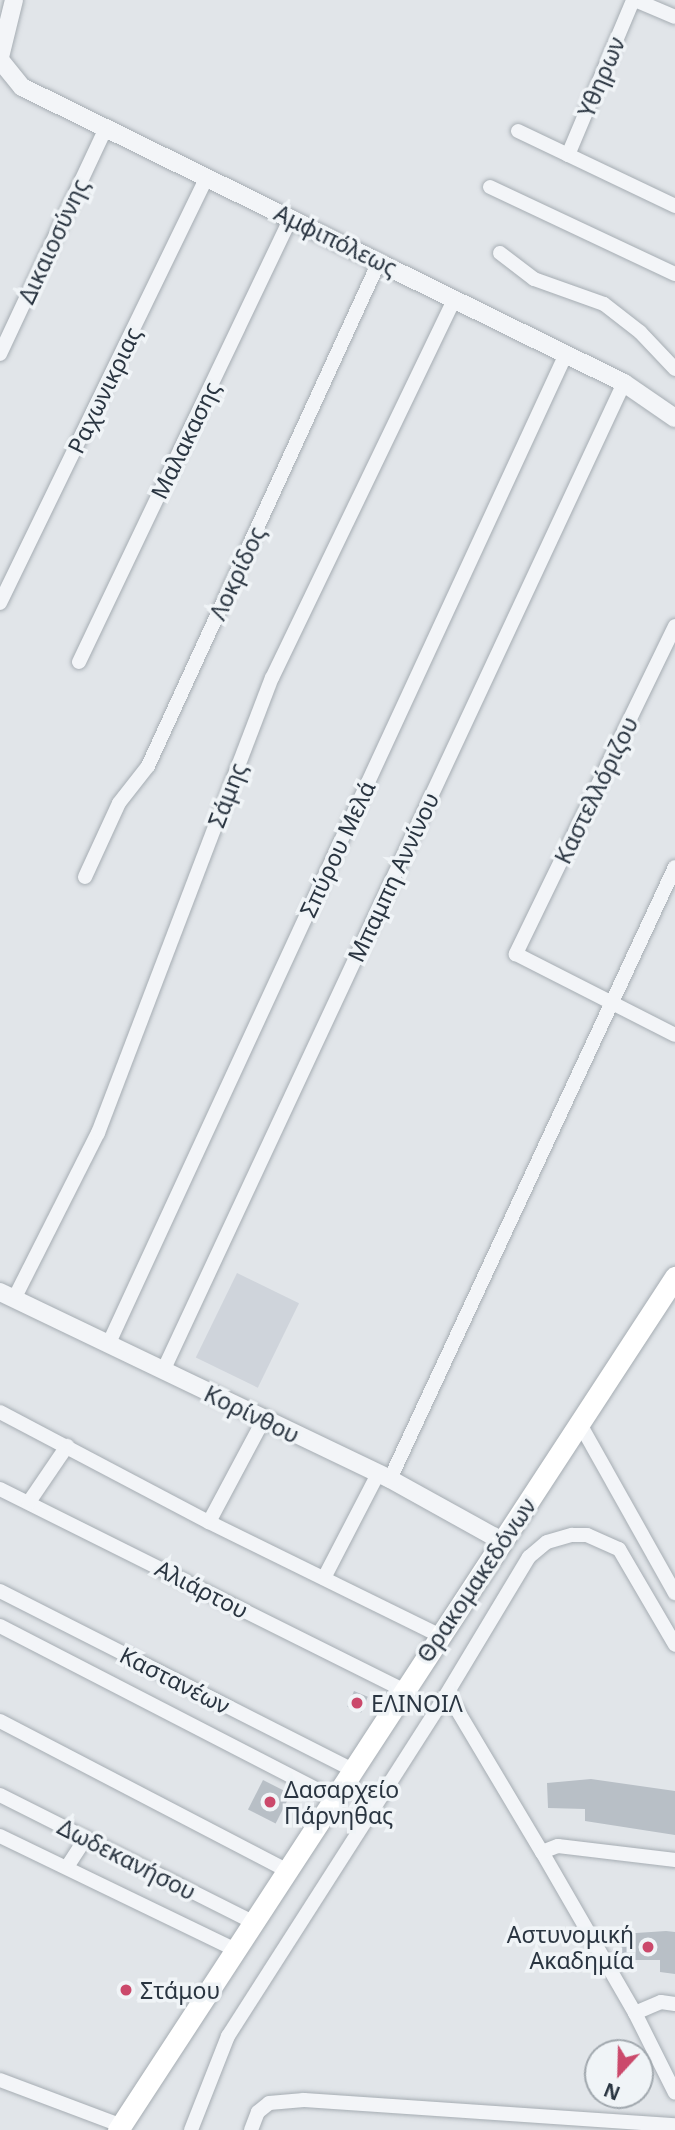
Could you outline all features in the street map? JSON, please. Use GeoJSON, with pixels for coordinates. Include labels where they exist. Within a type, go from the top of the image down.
{"type":"FeatureCollection","features":[{"type":"Feature","properties":{"kind":"main road","name":"Θρακομακεδόνων"},"geometry":{"type":"LineString","coordinates":[[119,2128],[254,1923],[332,1797],[675,1277]]}},
{"type":"Feature","properties":{"kind":"street"},"geometry":{"type":"LineString","coordinates":[[0,59],[14,0]]}},
{"type":"Feature","properties":{"kind":"street"},"geometry":{"type":"LineString","coordinates":[[634,0],[675,17]]}},
{"type":"Feature","properties":{"kind":"street","name":"Υθηρων"},"geometry":{"type":"LineString","coordinates":[[568,155],[634,0]]}},
{"type":"Feature","properties":{"kind":"street","name":"Αμφιπόλεως"},"geometry":{"type":"LineString","coordinates":[[0,59],[22,87],[624,383],[675,418]]}},
{"type":"Feature","properties":{"kind":"street","name":"Δικαιοσύνης"},"geometry":{"type":"LineString","coordinates":[[0,354],[106,128]]}},
{"type":"Feature","properties":{"kind":"street"},"geometry":{"type":"LineString","coordinates":[[517,131],[675,206]]}},
{"type":"Feature","properties":{"kind":"street","name":"Ραχωνικριας"},"geometry":{"type":"LineString","coordinates":[[0,603],[207,177]]}},
{"type":"Feature","properties":{"kind":"street"},"geometry":{"type":"LineString","coordinates":[[490,187],[675,274]]}},
{"type":"Feature","properties":{"kind":"street","name":"Μαλακασης"},"geometry":{"type":"LineString","coordinates":[[79,662],[290,218]]}},
{"type":"Feature","properties":{"kind":"street"},"geometry":{"type":"LineString","coordinates":[[500,253],[534,279],[604,304],[639,332],[675,369]]}},
{"type":"Feature","properties":{"kind":"street","name":"Λοκρίδος"},"geometry":{"type":"LineString","coordinates":[[85,877],[119,803],[148,766],[379,262]]}},
{"type":"Feature","properties":{"kind":"street","name":"Σάμης"},"geometry":{"type":"LineString","coordinates":[[7,1295],[98,1133],[272,678],[454,298]]}},
{"type":"Feature","properties":{"kind":"street","name":"Σπύρου Μελά"},"geometry":{"type":"LineString","coordinates":[[108,1345],[566,354]]}},
{"type":"Feature","properties":{"kind":"street","name":"Μπαμπη Αννίνου"},"geometry":{"type":"LineString","coordinates":[[163,1371],[624,383]]}},
{"type":"Feature","properties":{"kind":"street","name":"Καστελλόριζου"},"geometry":{"type":"LineString","coordinates":[[612,1000],[516,954],[671,645],[675,626]]}},
{"type":"Feature","properties":{"kind":"street"},"geometry":{"type":"LineString","coordinates":[[324,1578],[384,1477],[675,867]]}},
{"type":"Feature","properties":{"kind":"street"},"geometry":{"type":"LineString","coordinates":[[612,1000],[675,1035]]}},
{"type":"Feature","properties":{"kind":"street","name":"Κορίνθου"},"geometry":{"type":"LineString","coordinates":[[7,1295],[384,1477],[502,1541]]}},
{"type":"Feature","properties":{"kind":"street"},"geometry":{"type":"LineString","coordinates":[[0,1412],[209,1522],[439,1635]]}},
{"type":"Feature","properties":{"kind":"street"},"geometry":{"type":"LineString","coordinates":[[209,1522],[264,1419]]}},
{"type":"Feature","properties":{"kind":"street"},"geometry":{"type":"LineString","coordinates":[[580,1424],[675,1593]]}},
{"type":"Feature","properties":{"kind":"street"},"geometry":{"type":"LineString","coordinates":[[29,1502],[67,1446]]}},
{"type":"Feature","properties":{"kind":"street","name":"Αλιάρτου"},"geometry":{"type":"LineString","coordinates":[[0,1489],[403,1690]]}},
{"type":"Feature","properties":{"kind":"street"},"geometry":{"type":"LineString","coordinates":[[191,2130],[228,2036],[443,1700],[528,1557],[558,1536],[587,1535],[619,1549],[675,1645]]}},
{"type":"Feature","properties":{"kind":"street","name":"Καστανέων"},"geometry":{"type":"LineString","coordinates":[[0,1591],[351,1769]]}},
{"type":"Feature","properties":{"kind":"street"},"geometry":{"type":"LineString","coordinates":[[0,1626],[332,1797]]}},
{"type":"Feature","properties":{"kind":"street"},"geometry":{"type":"LineString","coordinates":[[443,1700],[456,1708],[542,1852],[635,2013],[675,2093]]}},
{"type":"Feature","properties":{"kind":"street"},"geometry":{"type":"LineString","coordinates":[[0,1721],[286,1870]]}},
{"type":"Feature","properties":{"kind":"street","name":"Δωδεκανήσου"},"geometry":{"type":"LineString","coordinates":[[0,1795],[254,1923]]}},
{"type":"Feature","properties":{"kind":"street","name":"Δωδεκανήσου"},"geometry":{"type":"LineString","coordinates":[[0,1836],[236,1950]]}},
{"type":"Feature","properties":{"kind":"street"},"geometry":{"type":"LineString","coordinates":[[67,1867],[86,1838]]}},
{"type":"Feature","properties":{"kind":"street"},"geometry":{"type":"LineString","coordinates":[[542,1852],[558,1846],[675,1860]]}},
{"type":"Feature","properties":{"kind":"street"},"geometry":{"type":"LineString","coordinates":[[635,2013],[661,2002],[675,2004]]}},
{"type":"Feature","properties":{"kind":"street"},"geometry":{"type":"LineString","coordinates":[[0,2080],[119,2128]]}},
{"type":"Feature","properties":{"kind":"street"},"geometry":{"type":"LineString","coordinates":[[251,2130],[258,2112],[269,2103],[304,2100],[675,2125]]}},
{"type":"Feature","properties":{"kind":"shaded area"},"geometry":{"type":"Polygon","coordinates":[[[237,1273],[299,1303],[258,1388],[196,1357],[237,1273]]]}},
{"type":"Feature","properties":{"kind":"building"},"geometry":{"type":"Polygon","coordinates":[[[354,1691],[368,1697],[361,1713],[347,1707],[354,1691]]]}},
{"type":"Feature","properties":{"kind":"building"},"geometry":{"type":"Polygon","coordinates":[[[591,1779],[675,1791],[675,1835],[585,1821],[585,1809],[548,1808],[547,1783],[591,1779]]]}},
{"type":"Feature","properties":{"kind":"building","name":"Δασαρχείο Πάρνηθας"},"geometry":{"type":"Polygon","coordinates":[[[263,1780],[291,1794],[276,1823],[248,1809],[263,1780]]]}},
{"type":"Feature","properties":{"kind":"building","name":"Αστυνομική Ακαδημία"},"geometry":{"type":"Polygon","coordinates":[[[675,1932],[675,1974],[660,1972],[660,1960],[622,1960],[621,1934],[675,1932]]]}},
{"type":"Feature","properties":{"kind":"place","name":"ΕΛΙΝΟΙΛ"},"geometry":{"type":"Point","coordinates":[357,1703]}},
{"type":"Feature","properties":{"kind":"place","name":"Δασαρχείο Πάρνηθας"},"geometry":{"type":"Point","coordinates":[270,1802]}},
{"type":"Feature","properties":{"kind":"place","name":"Αστυνομική Ακαδημία"},"geometry":{"type":"Point","coordinates":[648,1947]}},
{"type":"Feature","properties":{"kind":"place","name":"Στάμου"},"geometry":{"type":"Point","coordinates":[126,1990]}}]}
